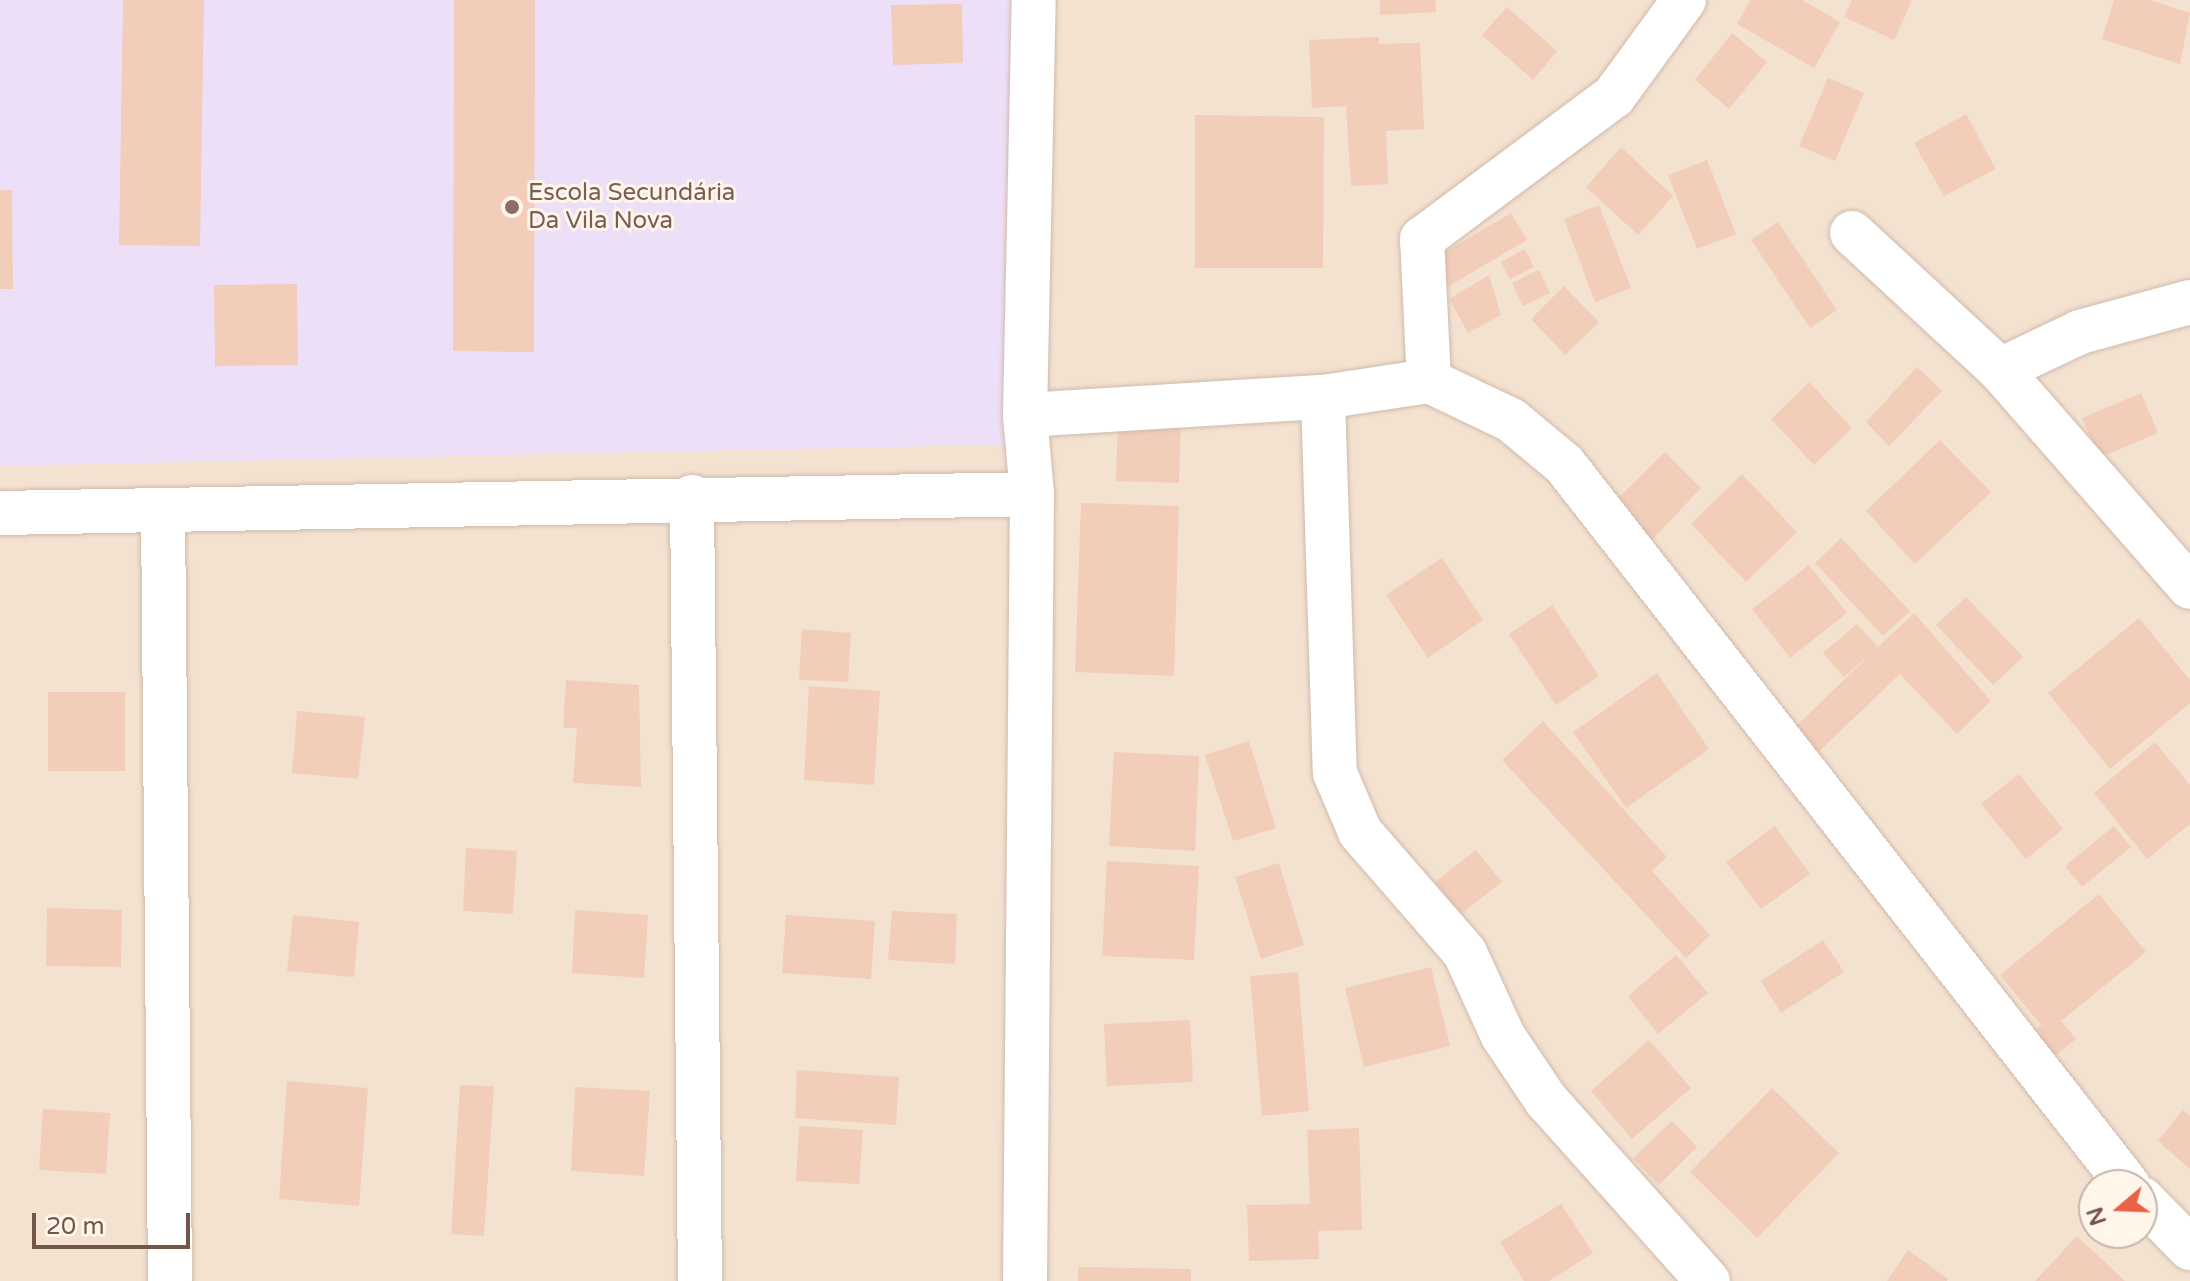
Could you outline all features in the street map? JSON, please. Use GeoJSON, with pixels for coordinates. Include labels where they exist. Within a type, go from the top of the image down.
{"type":"FeatureCollection","features":[{"type":"Feature","properties":{"kind":"street"},"geometry":{"type":"LineString","coordinates":[[1025,1281],[1032,494],[1025,415],[1034,0]]}},
{"type":"Feature","properties":{"kind":"street"},"geometry":{"type":"LineString","coordinates":[[1429,381],[1422,239],[1614,96],[1684,0]]}},
{"type":"Feature","properties":{"kind":"street"},"geometry":{"type":"LineString","coordinates":[[1852,233],[2000,370],[2190,587]]}},
{"type":"Feature","properties":{"kind":"street"},"geometry":{"type":"LineString","coordinates":[[2000,370],[2080,332],[2190,302]]}},
{"type":"Feature","properties":{"kind":"street"},"geometry":{"type":"LineString","coordinates":[[1025,415],[1323,397],[1429,381],[1511,420],[1564,464],[2115,1169]]}},
{"type":"Feature","properties":{"kind":"street"},"geometry":{"type":"LineString","coordinates":[[1323,397],[1335,773],[1360,832],[1465,953],[1503,1036],[1546,1100],[1708,1281]]}},
{"type":"Feature","properties":{"kind":"street"},"geometry":{"type":"LineString","coordinates":[[0,513],[692,497],[1032,494]]}},
{"type":"Feature","properties":{"kind":"street"},"geometry":{"type":"LineString","coordinates":[[692,497],[700,1281]]}},
{"type":"Feature","properties":{"kind":"street"},"geometry":{"type":"LineString","coordinates":[[163,510],[170,1281]]}},
{"type":"Feature","properties":{"kind":"street"},"geometry":{"type":"LineString","coordinates":[[2158,1215],[2190,1248]]}},
{"type":"Feature","properties":{"kind":"shaded area"},"geometry":{"type":"Polygon","coordinates":[[[0,0],[2190,0],[2190,1281],[0,1281],[0,0]]]}},
{"type":"Feature","properties":{"kind":"shaded area","name":"Escola Secundária Da Vila Nova"},"geometry":{"type":"Polygon","coordinates":[[[0,0],[1024,0],[1025,444],[0,466],[0,0]]]}},
{"type":"Feature","properties":{"kind":"building"},"geometry":{"type":"Polygon","coordinates":[[[123,0],[204,0],[200,246],[119,245],[123,0]]]}},
{"type":"Feature","properties":{"kind":"building"},"geometry":{"type":"Polygon","coordinates":[[[454,0],[535,0],[534,352],[453,351],[454,0]]]}},
{"type":"Feature","properties":{"kind":"building"},"geometry":{"type":"Polygon","coordinates":[[[1380,0],[1435,0],[1436,12],[1380,15],[1380,0]]]}},
{"type":"Feature","properties":{"kind":"building"},"geometry":{"type":"Polygon","coordinates":[[[1750,0],[1802,0],[1840,22],[1814,68],[1737,24],[1750,0]]]}},
{"type":"Feature","properties":{"kind":"building"},"geometry":{"type":"Polygon","coordinates":[[[1852,0],[1912,0],[1894,40],[1844,17],[1852,0]]]}},
{"type":"Feature","properties":{"kind":"building"},"geometry":{"type":"Polygon","coordinates":[[[2114,0],[2150,0],[2190,13],[2180,64],[2102,39],[2114,0]]]}},
{"type":"Feature","properties":{"kind":"building"},"geometry":{"type":"Polygon","coordinates":[[[962,4],[963,63],[893,65],[891,5],[962,4]]]}},
{"type":"Feature","properties":{"kind":"building"},"geometry":{"type":"Polygon","coordinates":[[[1507,7],[1557,51],[1533,80],[1482,35],[1507,7]]]}},
{"type":"Feature","properties":{"kind":"building"},"geometry":{"type":"Polygon","coordinates":[[[1732,33],[1767,62],[1729,109],[1695,80],[1732,33]]]}},
{"type":"Feature","properties":{"kind":"building"},"geometry":{"type":"Polygon","coordinates":[[[1379,37],[1379,44],[1420,43],[1424,129],[1386,131],[1388,184],[1351,186],[1346,106],[1312,108],[1309,40],[1379,37]]]}},
{"type":"Feature","properties":{"kind":"building"},"geometry":{"type":"Polygon","coordinates":[[[1828,78],[1864,93],[1835,161],[1799,146],[1828,78]]]}},
{"type":"Feature","properties":{"kind":"building"},"geometry":{"type":"Polygon","coordinates":[[[1966,114],[1996,169],[1944,196],[1914,143],[1966,114]]]}},
{"type":"Feature","properties":{"kind":"building"},"geometry":{"type":"Polygon","coordinates":[[[1195,115],[1324,117],[1323,268],[1195,268],[1195,115]]]}},
{"type":"Feature","properties":{"kind":"building"},"geometry":{"type":"Polygon","coordinates":[[[1621,147],[1673,196],[1638,235],[1586,187],[1621,147]]]}},
{"type":"Feature","properties":{"kind":"building"},"geometry":{"type":"Polygon","coordinates":[[[1707,160],[1736,234],[1697,249],[1668,175],[1707,160]]]}},
{"type":"Feature","properties":{"kind":"building"},"geometry":{"type":"Polygon","coordinates":[[[0,190],[12,190],[13,289],[0,289],[0,190]]]}},
{"type":"Feature","properties":{"kind":"building"},"geometry":{"type":"Polygon","coordinates":[[[1599,205],[1631,288],[1595,302],[1564,219],[1599,205]]]}},
{"type":"Feature","properties":{"kind":"building"},"geometry":{"type":"Polygon","coordinates":[[[1511,213],[1527,240],[1444,289],[1428,262],[1511,213]]]}},
{"type":"Feature","properties":{"kind":"building"},"geometry":{"type":"Polygon","coordinates":[[[1778,222],[1837,310],[1810,328],[1751,240],[1778,222]]]}},
{"type":"Feature","properties":{"kind":"building"},"geometry":{"type":"Polygon","coordinates":[[[1525,249],[1534,267],[1510,279],[1501,262],[1525,249]]]}},
{"type":"Feature","properties":{"kind":"building"},"geometry":{"type":"Polygon","coordinates":[[[1539,270],[1550,293],[1523,306],[1512,283],[1539,270]]]}},
{"type":"Feature","properties":{"kind":"building"},"geometry":{"type":"Polygon","coordinates":[[[1489,275],[1501,315],[1468,333],[1449,299],[1489,275]]]}},
{"type":"Feature","properties":{"kind":"building"},"geometry":{"type":"Polygon","coordinates":[[[297,284],[298,365],[215,366],[214,285],[297,284]]]}},
{"type":"Feature","properties":{"kind":"building"},"geometry":{"type":"Polygon","coordinates":[[[1564,286],[1599,322],[1565,355],[1531,319],[1564,286]]]}},
{"type":"Feature","properties":{"kind":"building"},"geometry":{"type":"Polygon","coordinates":[[[1917,367],[1942,391],[1889,446],[1866,422],[1917,367]]]}},
{"type":"Feature","properties":{"kind":"building"},"geometry":{"type":"Polygon","coordinates":[[[1809,382],[1852,428],[1814,465],[1771,419],[1809,382]]]}},
{"type":"Feature","properties":{"kind":"building"},"geometry":{"type":"Polygon","coordinates":[[[2141,393],[2158,433],[2099,458],[2082,418],[2141,393]]]}},
{"type":"Feature","properties":{"kind":"building"},"geometry":{"type":"Polygon","coordinates":[[[1118,414],[1181,417],[1179,483],[1116,481],[1118,414]]]}},
{"type":"Feature","properties":{"kind":"building"},"geometry":{"type":"Polygon","coordinates":[[[1940,440],[1991,492],[1915,564],[1866,511],[1940,440]]]}},
{"type":"Feature","properties":{"kind":"building"},"geometry":{"type":"Polygon","coordinates":[[[1665,452],[1701,488],[1649,543],[1611,505],[1665,452]]]}},
{"type":"Feature","properties":{"kind":"building"},"geometry":{"type":"Polygon","coordinates":[[[1742,474],[1797,532],[1746,582],[1691,524],[1742,474]]]}},
{"type":"Feature","properties":{"kind":"building"},"geometry":{"type":"Polygon","coordinates":[[[1081,503],[1179,506],[1174,676],[1075,672],[1081,503]]]}},
{"type":"Feature","properties":{"kind":"building"},"geometry":{"type":"Polygon","coordinates":[[[1841,538],[1910,611],[1883,636],[1815,563],[1841,538]]]}},
{"type":"Feature","properties":{"kind":"building"},"geometry":{"type":"Polygon","coordinates":[[[1442,558],[1483,620],[1428,658],[1386,595],[1442,558]]]}},
{"type":"Feature","properties":{"kind":"building"},"geometry":{"type":"Polygon","coordinates":[[[1809,565],[1847,613],[1790,658],[1752,609],[1809,565]]]}},
{"type":"Feature","properties":{"kind":"building"},"geometry":{"type":"Polygon","coordinates":[[[1966,597],[2023,657],[1993,685],[1936,625],[1966,597]]]}},
{"type":"Feature","properties":{"kind":"building"},"geometry":{"type":"Polygon","coordinates":[[[1552,605],[1599,676],[1556,705],[1509,634],[1552,605]]]}},
{"type":"Feature","properties":{"kind":"building"},"geometry":{"type":"Polygon","coordinates":[[[1914,613],[1991,701],[1957,734],[1900,674],[1812,758],[1789,733],[1873,652],[1844,677],[1823,653],[1857,624],[1878,647],[1914,613]]]}},
{"type":"Feature","properties":{"kind":"building"},"geometry":{"type":"Polygon","coordinates":[[[2139,618],[2190,680],[2190,703],[2110,769],[2048,693],[2139,618]]]}},
{"type":"Feature","properties":{"kind":"building"},"geometry":{"type":"Polygon","coordinates":[[[802,629],[851,633],[848,682],[799,680],[802,629]]]}},
{"type":"Feature","properties":{"kind":"building"},"geometry":{"type":"Polygon","coordinates":[[[1657,673],[1709,749],[1626,808],[1573,732],[1657,673]]]}},
{"type":"Feature","properties":{"kind":"building"},"geometry":{"type":"Polygon","coordinates":[[[566,680],[639,685],[641,787],[573,783],[577,728],[563,728],[566,680]]]}},
{"type":"Feature","properties":{"kind":"building"},"geometry":{"type":"Polygon","coordinates":[[[809,686],[880,691],[874,785],[804,780],[809,686]]]}},
{"type":"Feature","properties":{"kind":"building"},"geometry":{"type":"Polygon","coordinates":[[[48,692],[125,692],[125,771],[48,771],[48,692]]]}},
{"type":"Feature","properties":{"kind":"building"},"geometry":{"type":"Polygon","coordinates":[[[297,711],[365,717],[358,779],[292,773],[297,711]]]}},
{"type":"Feature","properties":{"kind":"building"},"geometry":{"type":"Polygon","coordinates":[[[1543,721],[1667,857],[1652,871],[1710,935],[1686,958],[1502,760],[1543,721]]]}},
{"type":"Feature","properties":{"kind":"building"},"geometry":{"type":"Polygon","coordinates":[[[1249,741],[1276,828],[1233,841],[1205,755],[1249,741]]]}},
{"type":"Feature","properties":{"kind":"building"},"geometry":{"type":"Polygon","coordinates":[[[2155,742],[2190,785],[2190,824],[2147,859],[2094,793],[2155,742]]]}},
{"type":"Feature","properties":{"kind":"building"},"geometry":{"type":"Polygon","coordinates":[[[1114,752],[1199,756],[1195,851],[1109,846],[1114,752]]]}},
{"type":"Feature","properties":{"kind":"building"},"geometry":{"type":"Polygon","coordinates":[[[2019,774],[2063,829],[2026,859],[1981,804],[2019,774]]]}},
{"type":"Feature","properties":{"kind":"building"},"geometry":{"type":"Polygon","coordinates":[[[1775,826],[1810,874],[1761,909],[1726,862],[1775,826]]]}},
{"type":"Feature","properties":{"kind":"building"},"geometry":{"type":"Polygon","coordinates":[[[2114,826],[2131,847],[2082,887],[2065,866],[2114,826]]]}},
{"type":"Feature","properties":{"kind":"building"},"geometry":{"type":"Polygon","coordinates":[[[466,848],[517,851],[513,914],[463,911],[466,848]]]}},
{"type":"Feature","properties":{"kind":"building"},"geometry":{"type":"Polygon","coordinates":[[[1476,850],[1502,882],[1452,921],[1427,888],[1476,850]]]}},
{"type":"Feature","properties":{"kind":"building"},"geometry":{"type":"Polygon","coordinates":[[[1107,861],[1199,866],[1194,960],[1102,956],[1107,861]]]}},
{"type":"Feature","properties":{"kind":"building"},"geometry":{"type":"Polygon","coordinates":[[[1279,863],[1304,945],[1261,959],[1235,877],[1279,863]]]}},
{"type":"Feature","properties":{"kind":"building"},"geometry":{"type":"Polygon","coordinates":[[[2099,894],[2146,952],[2061,1021],[2076,1039],[2049,1061],[2028,1035],[2041,1025],[2000,975],[2099,894]]]}},
{"type":"Feature","properties":{"kind":"building"},"geometry":{"type":"Polygon","coordinates":[[[47,908],[122,910],[121,967],[46,966],[47,908]]]}},
{"type":"Feature","properties":{"kind":"building"},"geometry":{"type":"Polygon","coordinates":[[[575,910],[648,915],[644,978],[572,973],[575,910]]]}},
{"type":"Feature","properties":{"kind":"building"},"geometry":{"type":"Polygon","coordinates":[[[892,911],[957,914],[955,964],[888,960],[892,911]]]}},
{"type":"Feature","properties":{"kind":"building"},"geometry":{"type":"Polygon","coordinates":[[[293,915],[359,922],[354,977],[287,971],[293,915]]]}},
{"type":"Feature","properties":{"kind":"building"},"geometry":{"type":"Polygon","coordinates":[[[786,915],[875,921],[871,979],[782,973],[786,915]]]}},
{"type":"Feature","properties":{"kind":"building"},"geometry":{"type":"Polygon","coordinates":[[[1823,940],[1844,972],[1781,1013],[1761,981],[1823,940]]]}},
{"type":"Feature","properties":{"kind":"building"},"geometry":{"type":"Polygon","coordinates":[[[1676,955],[1708,993],[1658,1034],[1628,996],[1676,955]]]}},
{"type":"Feature","properties":{"kind":"building"},"geometry":{"type":"Polygon","coordinates":[[[1431,967],[1450,1046],[1364,1067],[1345,988],[1431,967]]]}},
{"type":"Feature","properties":{"kind":"building"},"geometry":{"type":"Polygon","coordinates":[[[1298,972],[1309,1111],[1262,1116],[1250,976],[1298,972]]]}},
{"type":"Feature","properties":{"kind":"building"},"geometry":{"type":"Polygon","coordinates":[[[1190,1020],[1193,1082],[1107,1086],[1104,1024],[1190,1020]]]}},
{"type":"Feature","properties":{"kind":"building"},"geometry":{"type":"Polygon","coordinates":[[[1649,1040],[1691,1088],[1632,1139],[1591,1091],[1649,1040]]]}},
{"type":"Feature","properties":{"kind":"building"},"geometry":{"type":"Polygon","coordinates":[[[797,1070],[899,1077],[896,1125],[795,1118],[797,1070]]]}},
{"type":"Feature","properties":{"kind":"building"},"geometry":{"type":"Polygon","coordinates":[[[287,1081],[368,1088],[359,1206],[279,1199],[287,1081]]]}},
{"type":"Feature","properties":{"kind":"building"},"geometry":{"type":"Polygon","coordinates":[[[460,1085],[494,1086],[484,1236],[451,1234],[460,1085]]]}},
{"type":"Feature","properties":{"kind":"building"},"geometry":{"type":"Polygon","coordinates":[[[575,1087],[650,1091],[644,1176],[571,1171],[575,1087]]]}},
{"type":"Feature","properties":{"kind":"building"},"geometry":{"type":"Polygon","coordinates":[[[1772,1088],[1839,1153],[1757,1238],[1690,1172],[1772,1088]]]}},
{"type":"Feature","properties":{"kind":"building"},"geometry":{"type":"Polygon","coordinates":[[[43,1109],[110,1113],[106,1174],[39,1170],[43,1109]]]}},
{"type":"Feature","properties":{"kind":"building"},"geometry":{"type":"Polygon","coordinates":[[[2183,1110],[2190,1116],[2190,1169],[2158,1141],[2183,1110]]]}},
{"type":"Feature","properties":{"kind":"building"},"geometry":{"type":"Polygon","coordinates":[[[1672,1121],[1697,1147],[1659,1185],[1633,1158],[1672,1121]]]}},
{"type":"Feature","properties":{"kind":"building"},"geometry":{"type":"Polygon","coordinates":[[[799,1126],[863,1130],[859,1184],[796,1181],[799,1126]]]}},
{"type":"Feature","properties":{"kind":"building"},"geometry":{"type":"Polygon","coordinates":[[[1359,1128],[1362,1230],[1318,1231],[1319,1259],[1249,1261],[1247,1205],[1310,1204],[1307,1130],[1359,1128]]]}},
{"type":"Feature","properties":{"kind":"building"},"geometry":{"type":"Polygon","coordinates":[[[1561,1204],[1593,1253],[1549,1281],[1524,1281],[1500,1242],[1561,1204]]]}},
{"type":"Feature","properties":{"kind":"building"},"geometry":{"type":"Polygon","coordinates":[[[2077,1236],[2078,1249],[2091,1249],[2125,1281],[2035,1281],[2077,1236]]]}},
{"type":"Feature","properties":{"kind":"building"},"geometry":{"type":"Polygon","coordinates":[[[1908,1250],[1948,1279],[1947,1281],[1887,1281],[1908,1250]]]}},
{"type":"Feature","properties":{"kind":"building"},"geometry":{"type":"Polygon","coordinates":[[[1078,1267],[1191,1269],[1191,1281],[1078,1281],[1078,1267]]]}},
{"type":"Feature","properties":{"kind":"place","name":"Escola Secundária Da Vila Nova"},"geometry":{"type":"Point","coordinates":[512,207]}}]}
